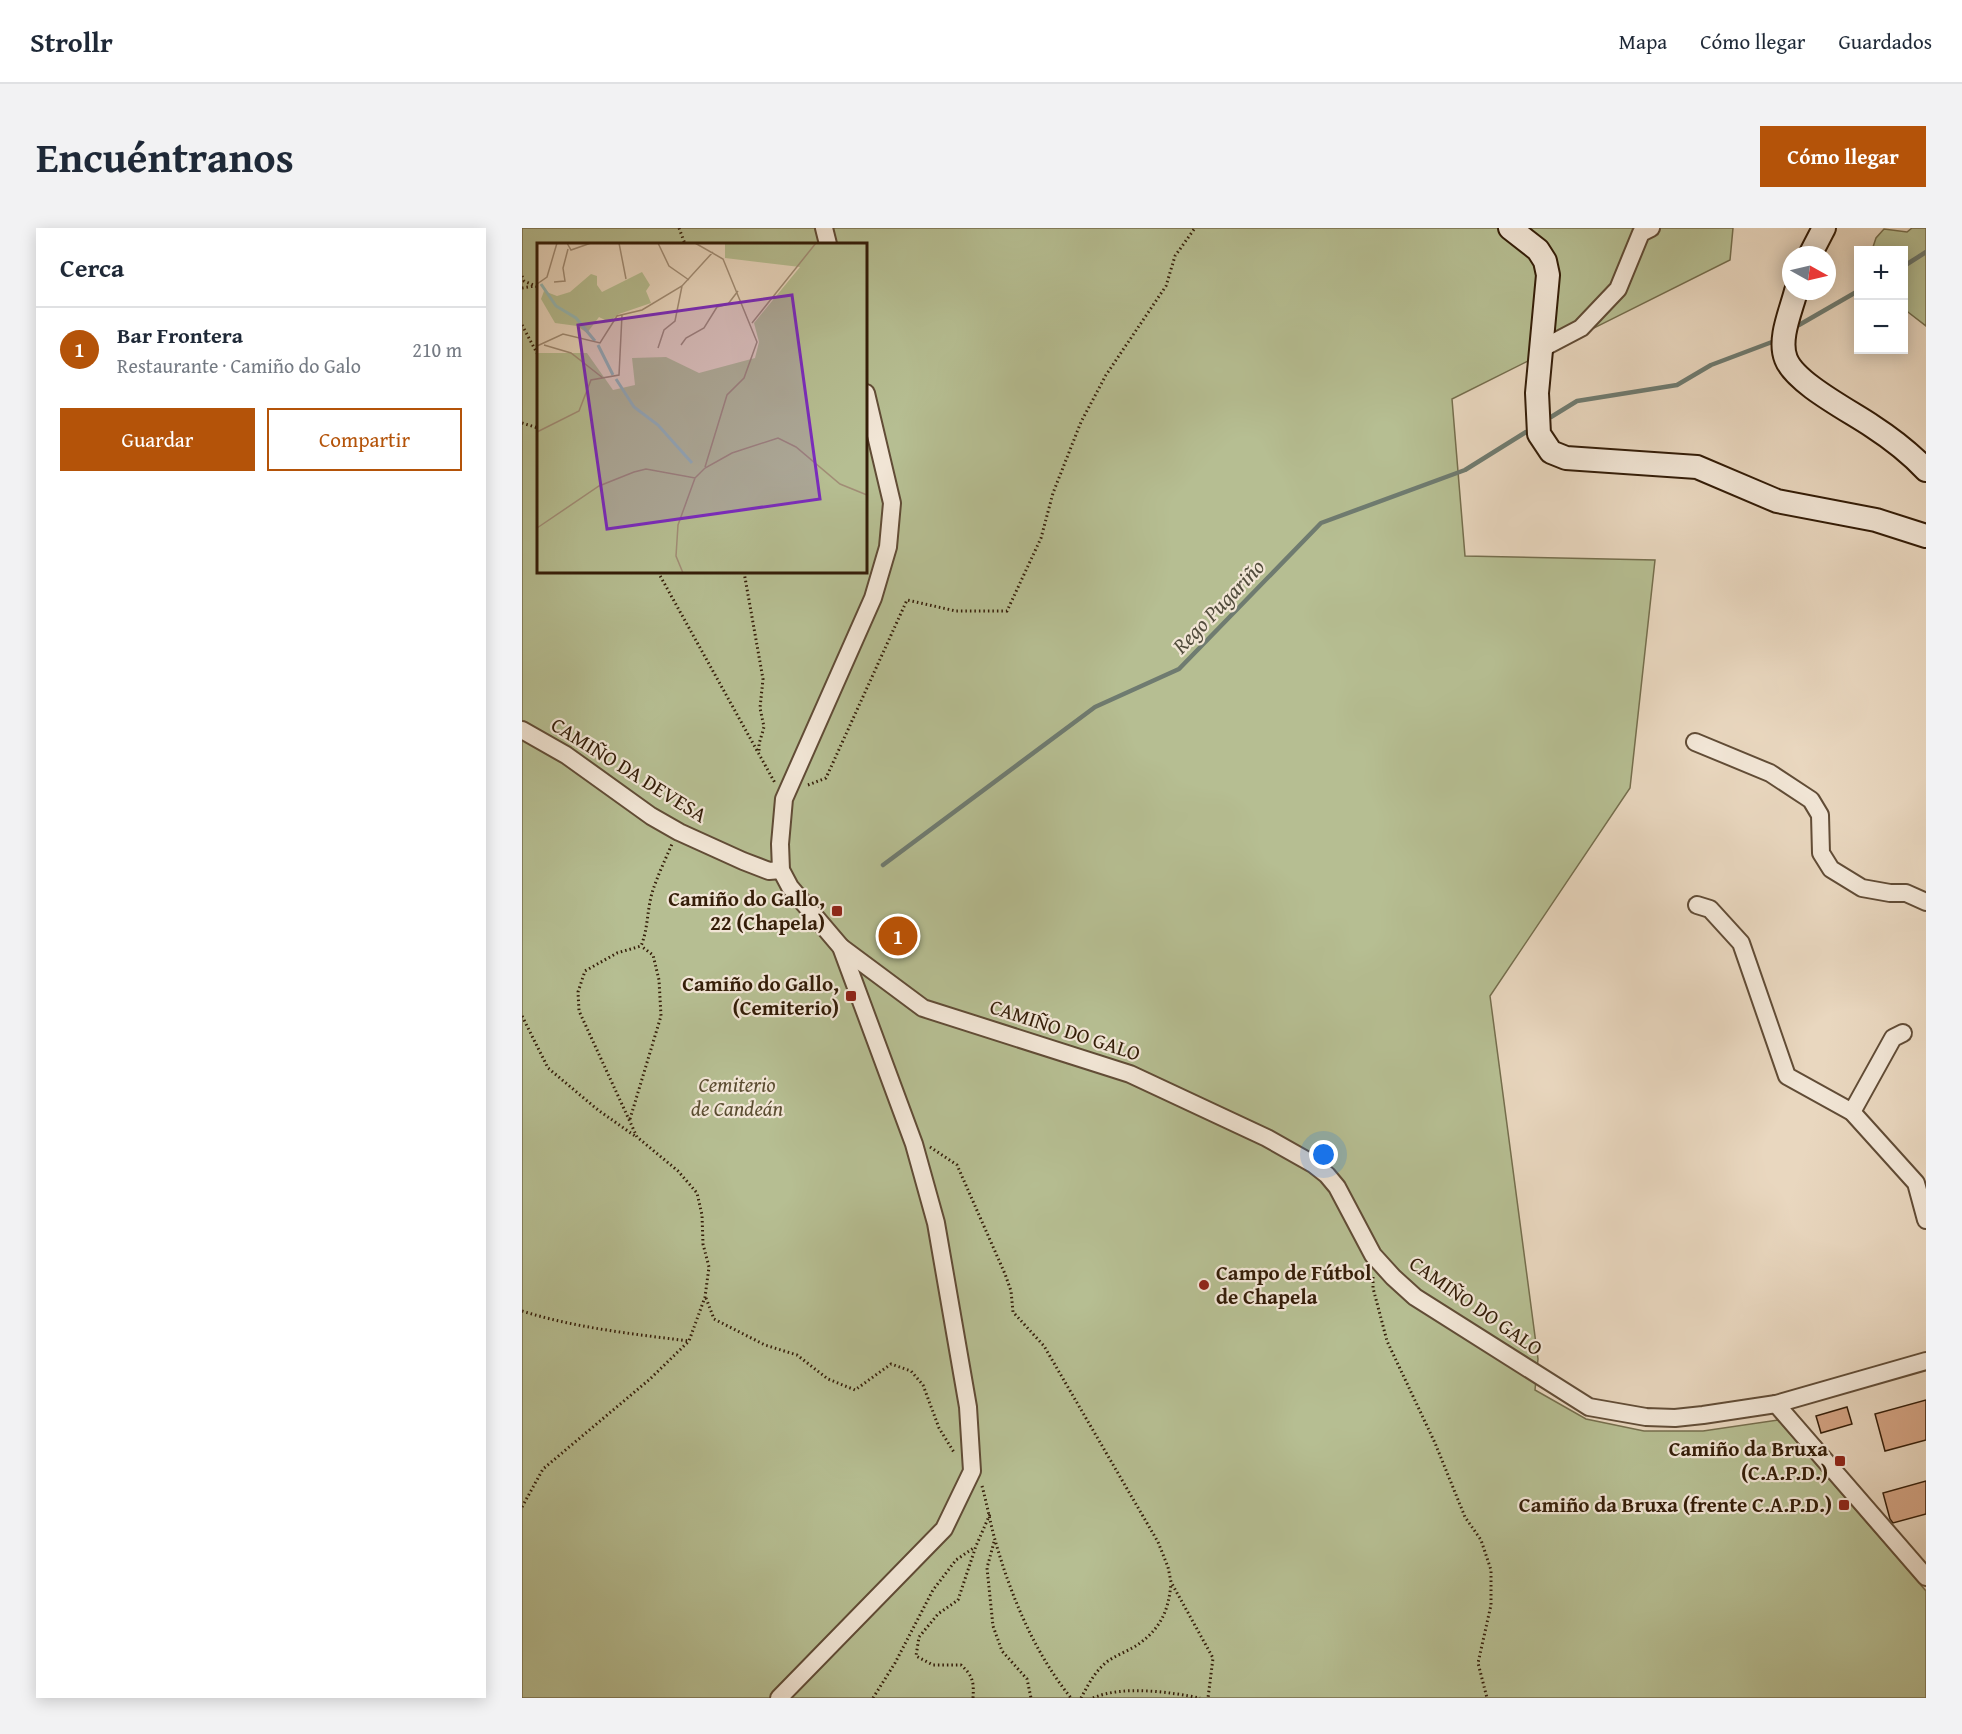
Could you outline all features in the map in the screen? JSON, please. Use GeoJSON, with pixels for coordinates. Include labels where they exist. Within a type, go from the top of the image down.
{"type":"FeatureCollection","features":[{"type":"Feature","properties":{"kind":"street"},"geometry":{"type":"LineString","coordinates":[[824,228],[828,243]]}},
{"type":"Feature","properties":{"kind":"street"},"geometry":{"type":"LineString","coordinates":[[1510,228],[1538,250],[1545,261],[1548,275],[1537,393],[1539,434],[1551,452],[1566,458],[1698,467],[1777,501],[1876,520],[1926,536]]}},
{"type":"Feature","properties":{"kind":"street"},"geometry":{"type":"LineString","coordinates":[[1541,349],[1581,328],[1618,289],[1641,233],[1651,228]]}},
{"type":"Feature","properties":{"kind":"street"},"geometry":{"type":"LineString","coordinates":[[1815,246],[1824,228]]}},
{"type":"Feature","properties":{"kind":"street"},"geometry":{"type":"LineString","coordinates":[[1794,300],[1786,328],[1784,349],[1786,360],[1794,371],[1822,394],[1902,447],[1926,470]]}},
{"type":"Feature","properties":{"kind":"street"},"geometry":{"type":"LineString","coordinates":[[779,1698],[944,1529],[972,1471],[968,1407],[936,1223],[914,1144],[841,947],[790,887],[781,870],[780,844],[784,799],[873,598],[888,547],[892,503],[867,397]]}},
{"type":"Feature","properties":{"kind":"street","name":"CAMIÑO DA DEVESA"},"geometry":{"type":"LineString","coordinates":[[522,730],[566,755],[651,816],[680,832],[769,871],[781,870]]}},
{"type":"Feature","properties":{"kind":"street"},"geometry":{"type":"LineString","coordinates":[[1695,742],[1770,773],[1811,800],[1820,815],[1821,853],[1831,869],[1862,888],[1890,893],[1906,892],[1926,902]]}},
{"type":"Feature","properties":{"kind":"street"},"geometry":{"type":"LineString","coordinates":[[1697,905],[1710,909],[1741,943],[1786,1076],[1852,1112],[1916,1183],[1926,1220]]}},
{"type":"Feature","properties":{"kind":"street","name":"CAMIÑO DO GALO"},"geometry":{"type":"LineString","coordinates":[[841,947],[923,1008],[1130,1074],[1267,1138],[1313,1164],[1337,1187],[1373,1255],[1415,1297],[1589,1407],[1637,1416],[1675,1418],[1776,1404],[1926,1361]]}},
{"type":"Feature","properties":{"kind":"street"},"geometry":{"type":"LineString","coordinates":[[1852,1112],[1893,1038],[1903,1033]]}},
{"type":"Feature","properties":{"kind":"street"},"geometry":{"type":"LineString","coordinates":[[1776,1404],[1926,1577]]}},
{"type":"Feature","properties":{"kind":"path"},"geometry":{"type":"LineString","coordinates":[[679,228],[685,243]]}},
{"type":"Feature","properties":{"kind":"path"},"geometry":{"type":"LineString","coordinates":[[659,573],[778,789],[786,794],[826,778],[907,600],[956,611],[1007,611],[1041,538],[1053,493],[1081,422],[1106,375],[1166,286],[1175,256],[1196,228]]}},
{"type":"Feature","properties":{"kind":"path"},"geometry":{"type":"LineString","coordinates":[[522,276],[524,281],[537,286]]}},
{"type":"Feature","properties":{"kind":"path"},"geometry":{"type":"LineString","coordinates":[[522,288],[537,286]]}},
{"type":"Feature","properties":{"kind":"path"},"geometry":{"type":"LineString","coordinates":[[522,325],[537,353]]}},
{"type":"Feature","properties":{"kind":"path"},"geometry":{"type":"LineString","coordinates":[[522,423],[537,428]]}},
{"type":"Feature","properties":{"kind":"path"},"geometry":{"type":"LineString","coordinates":[[744,573],[763,679],[760,708],[764,728],[759,744],[759,754]]}},
{"type":"Feature","properties":{"kind":"path"},"geometry":{"type":"LineString","coordinates":[[641,946],[646,932],[652,893],[673,841],[680,832]]}},
{"type":"Feature","properties":{"kind":"path"},"geometry":{"type":"LineString","coordinates":[[637,1137],[579,1011],[578,992],[585,971],[617,953],[641,946]]}},
{"type":"Feature","properties":{"kind":"path"},"geometry":{"type":"LineString","coordinates":[[630,1121],[661,1016],[659,980],[653,955],[641,946]]}},
{"type":"Feature","properties":{"kind":"path"},"geometry":{"type":"LineString","coordinates":[[522,1016],[548,1068],[598,1110],[637,1137],[678,1172],[697,1194],[702,1215],[703,1244],[709,1268],[705,1297],[689,1341],[650,1379],[543,1469],[522,1507]]}},
{"type":"Feature","properties":{"kind":"path"},"geometry":{"type":"LineString","coordinates":[[914,1144],[933,1147],[957,1164],[1005,1274],[1011,1291],[1013,1312],[1044,1346],[1158,1542],[1168,1567],[1171,1582],[1169,1604],[1161,1622],[1141,1642],[1108,1661],[1094,1674],[1081,1698]]}},
{"type":"Feature","properties":{"kind":"path"},"geometry":{"type":"LineString","coordinates":[[1373,1255],[1373,1288],[1387,1341],[1435,1443],[1465,1517],[1481,1540],[1491,1570],[1491,1605],[1478,1663],[1487,1698]]}},
{"type":"Feature","properties":{"kind":"path"},"geometry":{"type":"LineString","coordinates":[[705,1297],[714,1319],[765,1345],[797,1355],[828,1379],[855,1390],[891,1364],[911,1371],[923,1384],[939,1428],[955,1454],[972,1471],[981,1485],[995,1540],[1023,1621],[1058,1683],[1071,1698]]}},
{"type":"Feature","properties":{"kind":"path"},"geometry":{"type":"LineString","coordinates":[[522,1311],[540,1317],[620,1333],[689,1341]]}},
{"type":"Feature","properties":{"kind":"path"},"geometry":{"type":"LineString","coordinates":[[973,1698],[974,1683],[971,1674],[961,1665],[933,1665],[916,1656],[919,1637],[938,1614],[958,1600],[976,1546],[990,1514]]}},
{"type":"Feature","properties":{"kind":"path"},"geometry":{"type":"LineString","coordinates":[[995,1540],[987,1568],[993,1626],[1002,1651],[1027,1679],[1031,1698]]}},
{"type":"Feature","properties":{"kind":"path"},"geometry":{"type":"LineString","coordinates":[[873,1698],[895,1663],[933,1590],[956,1560],[976,1546]]}},
{"type":"Feature","properties":{"kind":"path"},"geometry":{"type":"LineString","coordinates":[[1171,1582],[1213,1658],[1208,1698]]}},
{"type":"Feature","properties":{"kind":"path"},"geometry":{"type":"LineString","coordinates":[[1093,1698],[1112,1693],[1139,1691],[1177,1693],[1200,1698]]}},
{"type":"Feature","properties":{"kind":"green space","name":"Cemiterio de Candeán"},"geometry":{"type":"Polygon","coordinates":[[[522,228],[1733,228],[1730,260],[1452,399],[1465,556],[1655,560],[1630,788],[1490,996],[1538,1359],[1535,1390],[1586,1419],[1644,1431],[1703,1431],[1778,1420],[1926,1591],[1926,1698],[522,1698],[522,228]]]}},
{"type":"Feature","properties":{"kind":"green space"},"geometry":{"type":"Polygon","coordinates":[[[1912,228],[1926,228],[1926,326],[1908,312],[1908,246],[1873,246],[1876,238],[1884,229],[1907,232],[1912,228]]]}},
{"type":"Feature","properties":{"kind":"building"},"geometry":{"type":"Polygon","coordinates":[[[1926,1400],[1926,1440],[1885,1451],[1875,1414],[1926,1400]]]}},
{"type":"Feature","properties":{"kind":"building"},"geometry":{"type":"Polygon","coordinates":[[[1847,1407],[1852,1424],[1821,1433],[1816,1416],[1847,1407]]]}},
{"type":"Feature","properties":{"kind":"building"},"geometry":{"type":"Polygon","coordinates":[[[1926,1481],[1926,1514],[1893,1523],[1883,1493],[1926,1481]]]}},
{"type":"Feature","properties":{"kind":"waterway","name":"Rego Pugariño"},"geometry":{"type":"LineString","coordinates":[[1908,263],[1926,252]]}},
{"type":"Feature","properties":{"kind":"waterway","name":"Rego Pugariño"},"geometry":{"type":"LineString","coordinates":[[1799,325],[1854,293]]}},
{"type":"Feature","properties":{"kind":"waterway","name":"Rego Pugariño"},"geometry":{"type":"LineString","coordinates":[[1551,417],[1577,401],[1677,385],[1711,365],[1772,342]]}},
{"type":"Feature","properties":{"kind":"waterway","name":"Rego Pugariño"},"geometry":{"type":"LineString","coordinates":[[883,865],[1095,707],[1179,669],[1321,523],[1465,470],[1526,432]]}},
{"type":"Feature","properties":{"kind":"place","name":"Camiño do Gallo, 22 (Chapela)"},"geometry":{"type":"Point","coordinates":[837,911]}},
{"type":"Feature","properties":{"kind":"place","name":"Bar Frontera"},"geometry":{"type":"Point","coordinates":[898,936]}},
{"type":"Feature","properties":{"kind":"place","name":"Camiño do Gallo, (Cemiterio)"},"geometry":{"type":"Point","coordinates":[851,996]}},
{"type":"Feature","properties":{"kind":"place","name":"Campo de Fútbol de Chapela"},"geometry":{"type":"Point","coordinates":[1204,1285]}},
{"type":"Feature","properties":{"kind":"place","name":"Camiño da Bruxa (C.A.P.D.)"},"geometry":{"type":"Point","coordinates":[1840,1461]}},
{"type":"Feature","properties":{"kind":"place","name":"Camiño da Bruxa (frente C.A.P.D.)"},"geometry":{"type":"Point","coordinates":[1844,1505]}}]}
